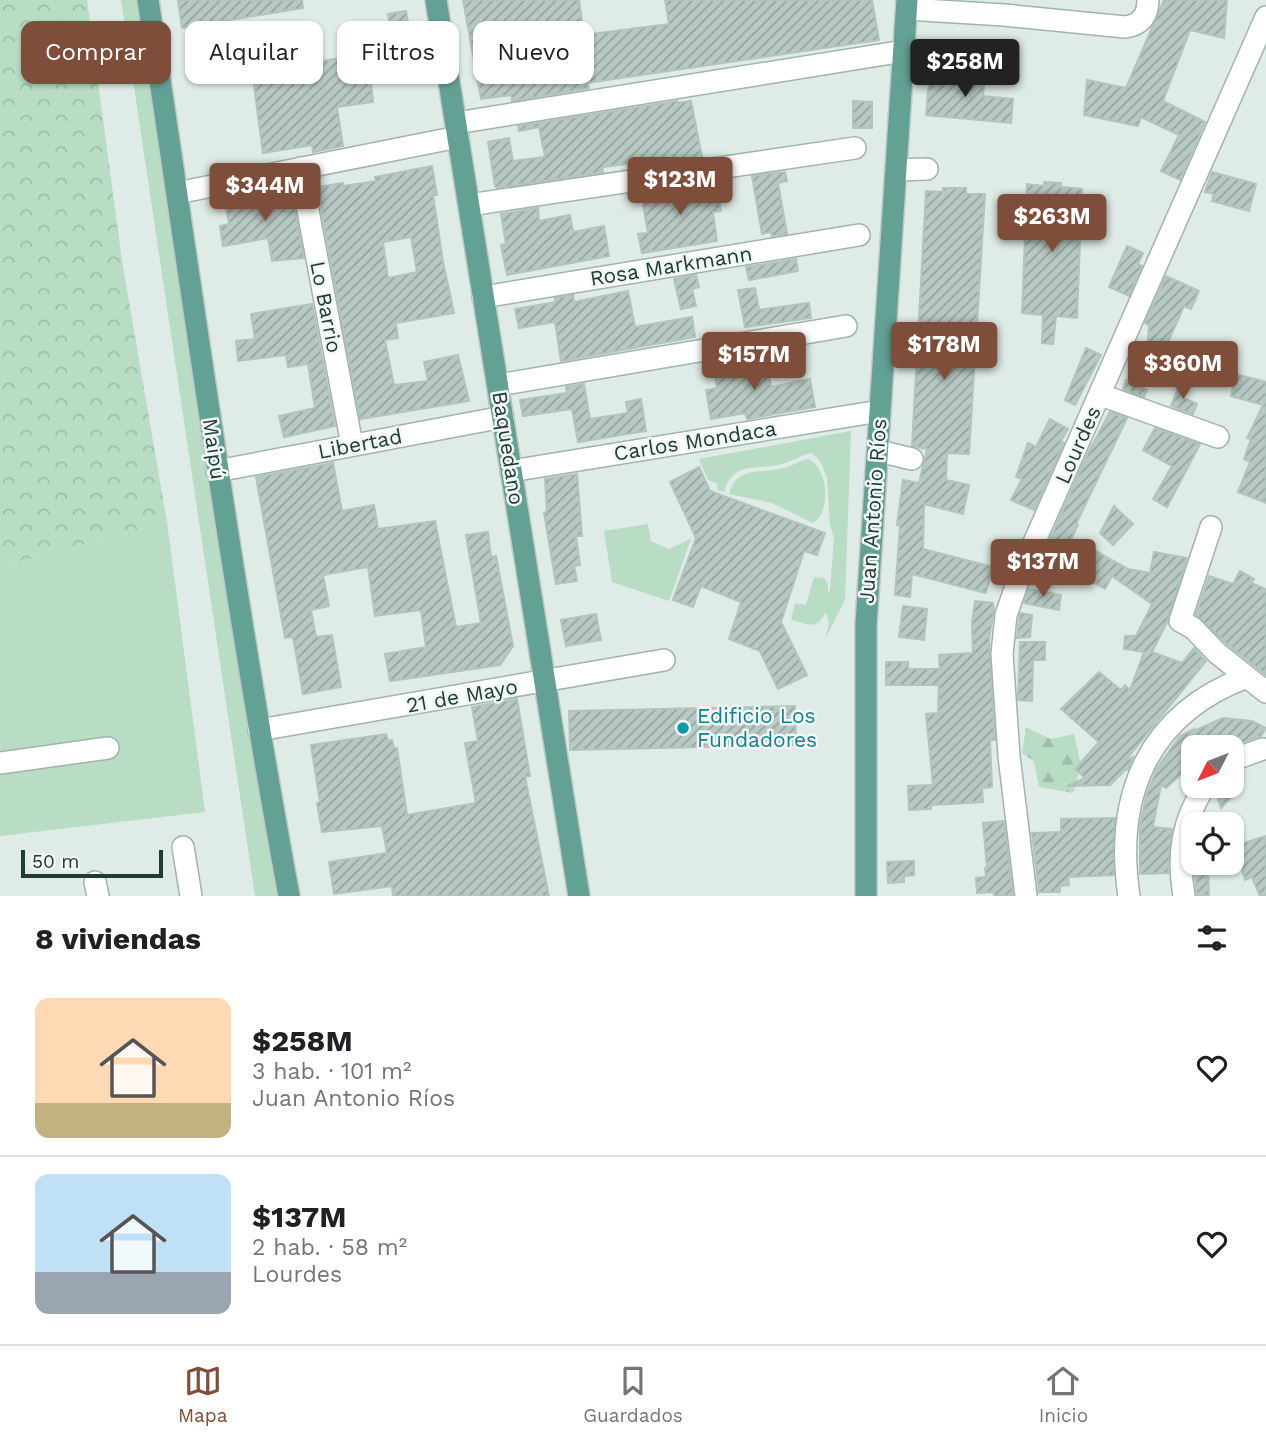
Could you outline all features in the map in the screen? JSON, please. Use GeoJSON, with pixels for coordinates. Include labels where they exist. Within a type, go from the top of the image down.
{"type":"FeatureCollection","features":[{"type":"Feature","properties":{"kind":"main road","name":"Maipú"},"geometry":{"type":"LineString","coordinates":[[148,0],[217,471],[289,896]]}},
{"type":"Feature","properties":{"kind":"main road","name":"Baquedano"},"geometry":{"type":"LineString","coordinates":[[436,0],[579,896]]}},
{"type":"Feature","properties":{"kind":"main road","name":"Juan Antonio Ríos"},"geometry":{"type":"LineString","coordinates":[[866,896],[866,625],[907,4]]}},
{"type":"Feature","properties":{"kind":"street"},"geometry":{"type":"LineString","coordinates":[[907,4],[1125,27],[1136,24],[1144,17],[1148,0]]}},
{"type":"Feature","properties":{"kind":"street","name":"Lourdes"},"geometry":{"type":"LineString","coordinates":[[1026,896],[1009,756],[1002,654],[1006,615],[1021,572],[1266,17]]}},
{"type":"Feature","properties":{"kind":"street"},"geometry":{"type":"LineString","coordinates":[[177,193],[300,168],[457,130],[904,51]]}},
{"type":"Feature","properties":{"kind":"street"},"geometry":{"type":"LineString","coordinates":[[469,205],[855,148]]}},
{"type":"Feature","properties":{"kind":"street","name":"Lo Barrio"},"geometry":{"type":"LineString","coordinates":[[300,168],[352,446]]}},
{"type":"Feature","properties":{"kind":"street"},"geometry":{"type":"LineString","coordinates":[[896,170],[927,169]]}},
{"type":"Feature","properties":{"kind":"street","name":"Rosa Markmann"},"geometry":{"type":"LineString","coordinates":[[484,297],[859,235]]}},
{"type":"Feature","properties":{"kind":"street"},"geometry":{"type":"LineString","coordinates":[[498,385],[846,326]]}},
{"type":"Feature","properties":{"kind":"street"},"geometry":{"type":"LineString","coordinates":[[1101,395],[1217,437]]}},
{"type":"Feature","properties":{"kind":"street","name":"Carlos Mondaca"},"geometry":{"type":"LineString","coordinates":[[511,471],[880,411]]}},
{"type":"Feature","properties":{"kind":"street","name":"Libertad"},"geometry":{"type":"LineString","coordinates":[[217,471],[503,417]]}},
{"type":"Feature","properties":{"kind":"street"},"geometry":{"type":"LineString","coordinates":[[878,451],[912,459]]}},
{"type":"Feature","properties":{"kind":"street"},"geometry":{"type":"LineString","coordinates":[[1211,527],[1180,621],[1193,628],[1217,653],[1266,692]]}},
{"type":"Feature","properties":{"kind":"street","name":"21 de Mayo"},"geometry":{"type":"LineString","coordinates":[[259,730],[664,660]]}},
{"type":"Feature","properties":{"kind":"street"},"geometry":{"type":"LineString","coordinates":[[1129,896],[1126,834],[1128,815],[1146,758],[1183,713],[1213,692],[1247,677]]}},
{"type":"Feature","properties":{"kind":"street"},"geometry":{"type":"LineString","coordinates":[[0,763],[108,748]]}},
{"type":"Feature","properties":{"kind":"street"},"geometry":{"type":"LineString","coordinates":[[1244,756],[1263,749]]}},
{"type":"Feature","properties":{"kind":"street"},"geometry":{"type":"LineString","coordinates":[[1184,896],[1180,865],[1183,836],[1191,810],[1198,798]]}},
{"type":"Feature","properties":{"kind":"street"},"geometry":{"type":"LineString","coordinates":[[183,847],[191,896]]}},
{"type":"Feature","properties":{"kind":"green space"},"geometry":{"type":"Polygon","coordinates":[[[0,0],[87,0],[90,21],[21,21],[21,84],[98,84],[122,261],[167,522],[0,567],[0,0]]]}},
{"type":"Feature","properties":{"kind":"green space"},"geometry":{"type":"Polygon","coordinates":[[[121,0],[138,0],[141,21],[124,21],[121,0]]]}},
{"type":"Feature","properties":{"kind":"green space"},"geometry":{"type":"Polygon","coordinates":[[[134,84],[151,84],[277,896],[255,896],[134,84]]]}},
{"type":"Feature","properties":{"kind":"green space"},"geometry":{"type":"Polygon","coordinates":[[[851,431],[845,600],[825,639],[829,624],[826,612],[819,622],[812,625],[791,620],[795,603],[806,605],[814,577],[824,578],[828,584],[828,595],[830,589],[834,538],[830,525],[827,477],[819,459],[811,453],[789,462],[741,470],[728,481],[724,492],[717,490],[718,484],[708,480],[699,459],[851,431]]]}},
{"type":"Feature","properties":{"kind":"green space"},"geometry":{"type":"Polygon","coordinates":[[[808,459],[820,471],[825,490],[823,509],[813,523],[772,503],[729,494],[738,478],[745,474],[778,469],[808,459]]]}},
{"type":"Feature","properties":{"kind":"green space"},"geometry":{"type":"Polygon","coordinates":[[[167,522],[205,812],[0,836],[0,567],[167,522]]]}},
{"type":"Feature","properties":{"kind":"green space"},"geometry":{"type":"Polygon","coordinates":[[[648,524],[651,541],[669,549],[691,539],[669,601],[612,582],[604,531],[648,524]]]}},
{"type":"Feature","properties":{"kind":"green space"},"geometry":{"type":"Polygon","coordinates":[[[1026,728],[1051,739],[1074,734],[1081,765],[1073,793],[1039,787],[1034,761],[1022,753],[1026,728]]]}},
{"type":"Feature","properties":{"kind":"building"},"geometry":{"type":"Polygon","coordinates":[[[178,0],[302,0],[303,8],[224,21],[185,21],[185,28],[182,28],[178,0]]]}},
{"type":"Feature","properties":{"kind":"building"},"geometry":{"type":"Polygon","coordinates":[[[463,0],[579,0],[582,21],[473,21],[473,55],[463,0]]]}},
{"type":"Feature","properties":{"kind":"building"},"geometry":{"type":"Polygon","coordinates":[[[665,0],[872,0],[879,40],[594,82],[594,34],[669,24],[665,0]]]}},
{"type":"Feature","properties":{"kind":"building"},"geometry":{"type":"Polygon","coordinates":[[[1164,0],[1227,0],[1224,38],[1190,30],[1163,101],[1205,122],[1180,180],[1161,171],[1179,135],[1141,117],[1138,126],[1084,115],[1087,80],[1126,88],[1164,0]]]}},
{"type":"Feature","properties":{"kind":"building"},"geometry":{"type":"Polygon","coordinates":[[[406,11],[408,21],[389,21],[388,14],[406,11]]]}},
{"type":"Feature","properties":{"kind":"building"},"geometry":{"type":"Polygon","coordinates":[[[337,58],[337,84],[371,84],[373,102],[337,107],[343,146],[313,152],[312,145],[263,153],[254,84],[323,84],[323,61],[337,58]]]}},
{"type":"Feature","properties":{"kind":"building"},"geometry":{"type":"Polygon","coordinates":[[[930,71],[985,77],[983,96],[1013,99],[1011,123],[926,115],[930,71]]]}},
{"type":"Feature","properties":{"kind":"building"},"geometry":{"type":"Polygon","coordinates":[[[478,84],[587,84],[589,88],[512,101],[511,95],[481,99],[478,84]]]}},
{"type":"Feature","properties":{"kind":"building"},"geometry":{"type":"Polygon","coordinates":[[[691,101],[702,157],[636,167],[635,163],[602,167],[603,172],[497,188],[495,186],[488,142],[509,138],[513,161],[545,157],[539,127],[519,131],[518,126],[691,101]]]}},
{"type":"Feature","properties":{"kind":"building"},"geometry":{"type":"Polygon","coordinates":[[[853,101],[872,102],[872,128],[853,128],[853,101]]]}},
{"type":"Feature","properties":{"kind":"building"},"geometry":{"type":"Polygon","coordinates":[[[432,166],[437,195],[433,195],[443,262],[454,313],[396,323],[398,338],[385,340],[394,385],[428,381],[424,362],[458,355],[469,401],[360,419],[317,187],[376,181],[375,177],[432,166]],[[411,237],[383,242],[388,278],[417,272],[411,237]]]}},
{"type":"Feature","properties":{"kind":"building"},"geometry":{"type":"Polygon","coordinates":[[[785,172],[787,181],[778,183],[787,234],[762,234],[752,176],[785,172]]]}},
{"type":"Feature","properties":{"kind":"building"},"geometry":{"type":"Polygon","coordinates":[[[1212,172],[1256,184],[1249,211],[1212,201],[1214,194],[1205,192],[1212,172]]]}},
{"type":"Feature","properties":{"kind":"building"},"geometry":{"type":"Polygon","coordinates":[[[716,182],[721,211],[713,212],[717,241],[642,253],[638,234],[648,233],[641,193],[716,182]]]}},
{"type":"Feature","properties":{"kind":"building"},"geometry":{"type":"Polygon","coordinates":[[[1044,182],[1082,189],[1077,318],[1056,316],[1053,344],[1042,343],[1043,315],[1022,313],[1027,184],[1044,186],[1044,182]]]}},
{"type":"Feature","properties":{"kind":"building"},"geometry":{"type":"Polygon","coordinates":[[[943,188],[966,188],[966,194],[985,194],[969,454],[947,453],[946,480],[969,485],[963,514],[924,504],[923,549],[993,567],[986,593],[912,574],[910,597],[895,595],[900,526],[897,525],[903,480],[919,483],[927,449],[912,446],[926,191],[943,192],[943,188]]]}},
{"type":"Feature","properties":{"kind":"building"},"geometry":{"type":"Polygon","coordinates":[[[291,189],[304,258],[272,261],[268,238],[223,246],[220,226],[229,224],[225,200],[291,189]]]}},
{"type":"Feature","properties":{"kind":"building"},"geometry":{"type":"Polygon","coordinates":[[[538,208],[539,221],[570,215],[573,232],[604,226],[609,256],[507,275],[501,245],[506,244],[501,214],[538,208]]]}},
{"type":"Feature","properties":{"kind":"building"},"geometry":{"type":"Polygon","coordinates":[[[1127,246],[1143,253],[1138,264],[1142,266],[1129,296],[1109,287],[1127,246]]]}},
{"type":"Feature","properties":{"kind":"building"},"geometry":{"type":"Polygon","coordinates":[[[796,259],[798,271],[749,280],[746,267],[796,259]]]}},
{"type":"Feature","properties":{"kind":"building"},"geometry":{"type":"Polygon","coordinates":[[[696,275],[699,287],[692,289],[696,306],[681,309],[674,279],[696,275]]]}},
{"type":"Feature","properties":{"kind":"building"},"geometry":{"type":"Polygon","coordinates":[[[1166,276],[1199,291],[1191,309],[1184,306],[1162,356],[1147,354],[1149,325],[1145,323],[1166,276]]]}},
{"type":"Feature","properties":{"kind":"building"},"geometry":{"type":"Polygon","coordinates":[[[755,288],[759,310],[809,303],[811,318],[745,327],[738,290],[755,288]]]}},
{"type":"Feature","properties":{"kind":"building"},"geometry":{"type":"Polygon","coordinates":[[[628,291],[635,327],[692,317],[695,337],[561,361],[555,322],[519,328],[515,309],[556,302],[555,298],[573,295],[574,302],[628,291]]]}},
{"type":"Feature","properties":{"kind":"building"},"geometry":{"type":"Polygon","coordinates":[[[312,304],[335,426],[284,437],[279,416],[315,408],[308,364],[288,367],[286,355],[238,361],[236,341],[255,339],[251,314],[312,304]]]}},
{"type":"Feature","properties":{"kind":"building"},"geometry":{"type":"Polygon","coordinates":[[[1086,348],[1101,355],[1075,405],[1065,400],[1086,348]]]}},
{"type":"Feature","properties":{"kind":"building"},"geometry":{"type":"Polygon","coordinates":[[[732,359],[733,365],[766,359],[771,387],[810,379],[815,407],[747,419],[745,413],[711,419],[706,390],[717,388],[713,362],[732,359]]]}},
{"type":"Feature","properties":{"kind":"building"},"geometry":{"type":"Polygon","coordinates":[[[1236,374],[1266,382],[1266,503],[1238,492],[1250,462],[1244,459],[1251,439],[1247,438],[1263,405],[1231,396],[1236,374]]]}},
{"type":"Feature","properties":{"kind":"building"},"geometry":{"type":"Polygon","coordinates":[[[1183,376],[1184,398],[1197,404],[1193,414],[1171,406],[1183,376]]]}},
{"type":"Feature","properties":{"kind":"building"},"geometry":{"type":"Polygon","coordinates":[[[1126,380],[1147,390],[1144,397],[1123,389],[1126,380]]]}},
{"type":"Feature","properties":{"kind":"building"},"geometry":{"type":"Polygon","coordinates":[[[584,384],[590,419],[628,413],[626,402],[641,399],[646,431],[578,442],[572,409],[523,416],[520,400],[567,393],[566,387],[584,384]]]}},
{"type":"Feature","properties":{"kind":"building"},"geometry":{"type":"Polygon","coordinates":[[[1110,412],[1127,418],[1069,544],[1061,540],[1057,548],[1048,544],[1087,455],[1110,412]]]}},
{"type":"Feature","properties":{"kind":"building"},"geometry":{"type":"Polygon","coordinates":[[[1050,419],[1068,429],[1034,510],[1011,500],[1022,479],[1016,477],[1028,443],[1036,447],[1050,419]]]}},
{"type":"Feature","properties":{"kind":"building"},"geometry":{"type":"Polygon","coordinates":[[[1155,428],[1200,444],[1167,507],[1153,499],[1172,466],[1143,450],[1155,428]]]}},
{"type":"Feature","properties":{"kind":"building"},"geometry":{"type":"Polygon","coordinates":[[[333,463],[342,511],[374,505],[378,529],[435,521],[456,627],[481,623],[466,535],[488,532],[491,557],[496,556],[513,646],[500,665],[390,681],[385,654],[426,647],[421,610],[375,616],[368,567],[323,575],[329,606],[311,610],[316,637],[332,635],[341,687],[303,694],[293,637],[285,638],[256,477],[333,463]]]}},
{"type":"Feature","properties":{"kind":"building"},"geometry":{"type":"Polygon","coordinates":[[[699,467],[710,491],[825,533],[817,555],[804,551],[781,622],[807,675],[778,689],[760,651],[729,639],[741,602],[701,586],[693,607],[673,600],[696,538],[670,482],[699,467]]]}},
{"type":"Feature","properties":{"kind":"building"},"geometry":{"type":"Polygon","coordinates":[[[577,474],[582,536],[576,536],[580,565],[574,566],[577,581],[556,584],[544,513],[547,512],[545,479],[577,474]]]}},
{"type":"Feature","properties":{"kind":"building"},"geometry":{"type":"Polygon","coordinates":[[[1114,506],[1133,524],[1113,545],[1100,533],[1114,506]]]}},
{"type":"Feature","properties":{"kind":"building"},"geometry":{"type":"Polygon","coordinates":[[[1086,546],[1128,569],[1150,573],[1154,552],[1187,558],[1167,622],[1152,652],[1182,663],[1194,648],[1206,661],[1125,761],[1133,757],[1128,770],[1110,785],[1067,786],[1085,778],[1075,769],[1099,742],[1061,709],[1099,672],[1121,690],[1125,685],[1130,690],[1144,652],[1124,649],[1125,636],[1136,636],[1152,604],[1112,576],[1105,589],[1085,578],[1093,565],[1106,573],[1080,555],[1086,546]]]}},
{"type":"Feature","properties":{"kind":"building"},"geometry":{"type":"Polygon","coordinates":[[[1240,571],[1254,579],[1251,583],[1266,589],[1266,675],[1196,615],[1209,576],[1233,584],[1240,571]]]}},
{"type":"Feature","properties":{"kind":"building"},"geometry":{"type":"Polygon","coordinates":[[[1029,589],[1061,595],[1059,610],[1024,603],[1029,589]]]}},
{"type":"Feature","properties":{"kind":"building"},"geometry":{"type":"Polygon","coordinates":[[[975,601],[993,603],[994,610],[989,638],[995,740],[990,740],[992,787],[982,788],[983,802],[931,805],[931,809],[909,810],[908,786],[933,785],[926,714],[938,713],[939,685],[886,685],[886,662],[908,662],[908,669],[940,669],[939,655],[973,653],[972,623],[975,601]]]}},
{"type":"Feature","properties":{"kind":"building"},"geometry":{"type":"Polygon","coordinates":[[[903,606],[927,609],[924,640],[899,637],[903,606]]]}},
{"type":"Feature","properties":{"kind":"building"},"geometry":{"type":"Polygon","coordinates":[[[1020,613],[1032,615],[1030,637],[1017,638],[1020,613]]]}},
{"type":"Feature","properties":{"kind":"building"},"geometry":{"type":"Polygon","coordinates":[[[596,614],[601,640],[566,646],[561,620],[596,614]]]}},
{"type":"Feature","properties":{"kind":"building"},"geometry":{"type":"Polygon","coordinates":[[[1020,642],[1045,642],[1045,660],[1033,660],[1032,701],[1018,700],[1020,642]]]}},
{"type":"Feature","properties":{"kind":"building"},"geometry":{"type":"Polygon","coordinates":[[[517,699],[530,776],[525,777],[549,896],[393,896],[392,886],[334,894],[329,862],[387,853],[382,826],[322,832],[311,745],[386,734],[388,741],[392,740],[394,748],[397,748],[407,815],[476,803],[465,743],[478,741],[472,707],[517,699]]]}},
{"type":"Feature","properties":{"kind":"building","name":"Edificio Los Fundadores"},"geometry":{"type":"Polygon","coordinates":[[[795,706],[796,745],[570,750],[569,711],[795,706]]]}},
{"type":"Feature","properties":{"kind":"building"},"geometry":{"type":"Polygon","coordinates":[[[1223,718],[1252,721],[1266,728],[1261,736],[1244,742],[1244,735],[1182,735],[1223,718]]]}},
{"type":"Feature","properties":{"kind":"building"},"geometry":{"type":"Polygon","coordinates":[[[1180,736],[1181,774],[1166,788],[1161,785],[1153,827],[1172,829],[1168,873],[1140,874],[1140,826],[1146,796],[1157,768],[1180,736]]]}},
{"type":"Feature","properties":{"kind":"building"},"geometry":{"type":"Polygon","coordinates":[[[1218,798],[1230,798],[1221,808],[1218,798]]]}},
{"type":"Feature","properties":{"kind":"building"},"geometry":{"type":"Polygon","coordinates":[[[1115,818],[1114,875],[1068,877],[1069,885],[1060,886],[1060,892],[1039,892],[1032,833],[1061,832],[1061,819],[1115,818]]]}},
{"type":"Feature","properties":{"kind":"building"},"geometry":{"type":"Polygon","coordinates":[[[1004,821],[1013,896],[994,896],[994,892],[977,893],[976,878],[986,877],[987,868],[983,823],[1004,821]]]}},
{"type":"Feature","properties":{"kind":"building"},"geometry":{"type":"Polygon","coordinates":[[[1266,836],[1266,896],[1260,896],[1252,877],[1245,880],[1244,843],[1266,836]]]}},
{"type":"Feature","properties":{"kind":"building"},"geometry":{"type":"Polygon","coordinates":[[[914,861],[914,875],[904,876],[904,882],[888,883],[887,862],[914,861]]]}},
{"type":"Feature","properties":{"kind":"building"},"geometry":{"type":"Polygon","coordinates":[[[1195,875],[1208,875],[1209,896],[1197,896],[1195,875]]]}},
{"type":"Feature","properties":{"kind":"place","name":"Edificio Los Fundadores"},"geometry":{"type":"Point","coordinates":[683,728]}}]}
